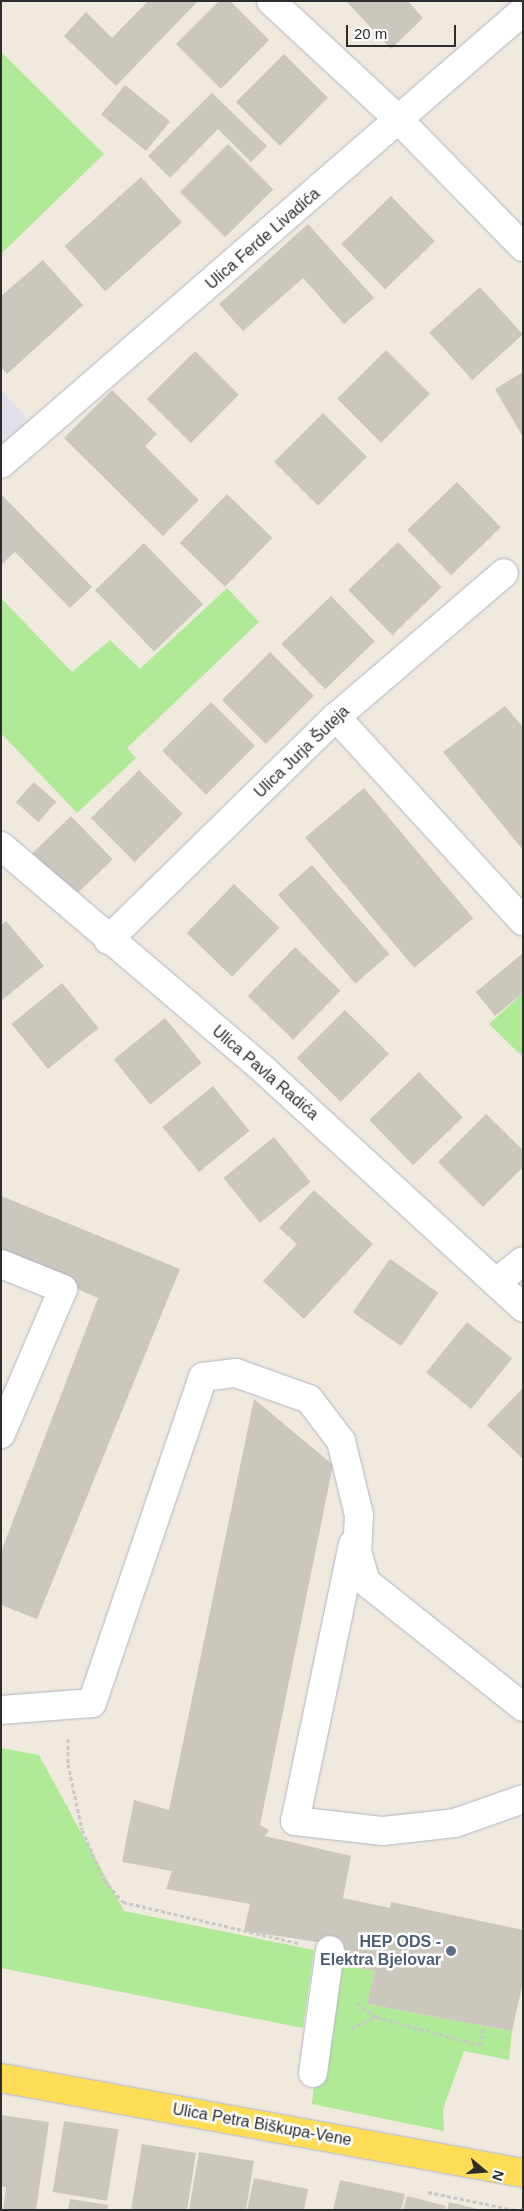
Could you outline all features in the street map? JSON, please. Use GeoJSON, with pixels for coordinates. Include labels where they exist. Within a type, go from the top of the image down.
{"type":"FeatureCollection","features":[{"type":"Feature","properties":{"kind":"main road","name":"Ulica Petra Biškupa-Vene"},"geometry":{"type":"LineString","coordinates":[[1,2078],[523,2173]]}},
{"type":"Feature","properties":{"kind":"street"},"geometry":{"type":"LineString","coordinates":[[272,1],[400,121],[523,247]]}},
{"type":"Feature","properties":{"kind":"street","name":"Ulica Ferde Livadića"},"geometry":{"type":"LineString","coordinates":[[1,464],[400,121],[523,11]]}},
{"type":"Feature","properties":{"kind":"street","name":"Ulica Jurja Šuteja"},"geometry":{"type":"LineString","coordinates":[[108,940],[336,718],[504,573]]}},
{"type":"Feature","properties":{"kind":"street"},"geometry":{"type":"LineString","coordinates":[[336,718],[523,921]]}},
{"type":"Feature","properties":{"kind":"street","name":"Ulica Pavla Radića"},"geometry":{"type":"LineString","coordinates":[[1,846],[108,940],[266,1071],[523,1307]]}},
{"type":"Feature","properties":{"kind":"street"},"geometry":{"type":"LineString","coordinates":[[497,1282],[523,1260]]}},
{"type":"Feature","properties":{"kind":"street"},"geometry":{"type":"LineString","coordinates":[[1,1264],[63,1289],[1,1434]]}},
{"type":"Feature","properties":{"kind":"street"},"geometry":{"type":"LineString","coordinates":[[1,1710],[92,1703],[203,1377],[236,1372],[309,1399],[341,1442],[359,1515],[357,1551],[366,1582],[523,1707]]}},
{"type":"Feature","properties":{"kind":"street"},"geometry":{"type":"LineString","coordinates":[[359,1515],[295,1821],[383,1831],[454,1823],[523,1799]]}},
{"type":"Feature","properties":{"kind":"street"},"geometry":{"type":"LineString","coordinates":[[313,2073],[330,1950]]}},
{"type":"Feature","properties":{"kind":"path"},"geometry":{"type":"LineString","coordinates":[[68,1705],[68,1764],[82,1830],[104,1880],[123,1902],[330,1950]]}},
{"type":"Feature","properties":{"kind":"path"},"geometry":{"type":"LineString","coordinates":[[325,1978],[376,2018],[480,2045],[484,2026]]}},
{"type":"Feature","properties":{"kind":"shaded area"},"geometry":{"type":"Polygon","coordinates":[[[1,390],[39,431],[1,463],[1,390]]]}},
{"type":"Feature","properties":{"kind":"green space"},"geometry":{"type":"Polygon","coordinates":[[[1,52],[104,154],[1,254],[1,52]]]}},
{"type":"Feature","properties":{"kind":"green space"},"geometry":{"type":"Polygon","coordinates":[[[227,588],[259,622],[127,748],[136,758],[77,813],[1,733],[1,598],[72,672],[110,640],[140,669],[227,588]]]}},
{"type":"Feature","properties":{"kind":"green space"},"geometry":{"type":"Polygon","coordinates":[[[523,993],[523,1057],[489,1024],[523,993]]]}},
{"type":"Feature","properties":{"kind":"green space"},"geometry":{"type":"Polygon","coordinates":[[[1,1748],[39,1755],[124,1911],[314,1950],[303,2028],[1,1968],[1,1748]]]}},
{"type":"Feature","properties":{"kind":"green space"},"geometry":{"type":"Polygon","coordinates":[[[327,1962],[375,1971],[367,2004],[512,2031],[509,2060],[464,2051],[443,2109],[444,2131],[312,2104],[327,1962]]]}},
{"type":"Feature","properties":{"kind":"building"},"geometry":{"type":"Polygon","coordinates":[[[148,1],[198,1],[116,86],[64,36],[86,12],[112,38],[148,1]]]}},
{"type":"Feature","properties":{"kind":"building"},"geometry":{"type":"Polygon","coordinates":[[[219,1],[230,1],[269,40],[221,89],[176,44],[219,1]]]}},
{"type":"Feature","properties":{"kind":"building"},"geometry":{"type":"Polygon","coordinates":[[[346,1],[408,1],[423,18],[391,49],[346,1]]]}},
{"type":"Feature","properties":{"kind":"building"},"geometry":{"type":"Polygon","coordinates":[[[284,54],[328,98],[280,146],[236,102],[284,54]]]}},
{"type":"Feature","properties":{"kind":"building"},"geometry":{"type":"Polygon","coordinates":[[[125,85],[170,122],[146,151],[101,115],[125,85]]]}},
{"type":"Feature","properties":{"kind":"building"},"geometry":{"type":"Polygon","coordinates":[[[212,93],[267,146],[251,162],[218,129],[170,178],[148,156],[212,93]]]}},
{"type":"Feature","properties":{"kind":"building"},"geometry":{"type":"Polygon","coordinates":[[[228,144],[273,189],[225,237],[180,192],[228,144]]]}},
{"type":"Feature","properties":{"kind":"building"},"geometry":{"type":"Polygon","coordinates":[[[141,177],[182,222],[105,291],[64,246],[141,177]]]}},
{"type":"Feature","properties":{"kind":"building"},"geometry":{"type":"Polygon","coordinates":[[[391,196],[435,241],[385,289],[341,244],[391,196]]]}},
{"type":"Feature","properties":{"kind":"building"},"geometry":{"type":"Polygon","coordinates":[[[308,224],[374,298],[344,324],[303,278],[243,331],[219,304],[308,224]]]}},
{"type":"Feature","properties":{"kind":"building"},"geometry":{"type":"Polygon","coordinates":[[[43,260],[83,305],[7,374],[1,367],[1,296],[43,260]]]}},
{"type":"Feature","properties":{"kind":"building"},"geometry":{"type":"Polygon","coordinates":[[[480,287],[523,335],[472,380],[429,333],[480,287]]]}},
{"type":"Feature","properties":{"kind":"building"},"geometry":{"type":"Polygon","coordinates":[[[386,350],[430,394],[381,443],[337,399],[386,350]]]}},
{"type":"Feature","properties":{"kind":"building"},"geometry":{"type":"Polygon","coordinates":[[[195,351],[239,395],[191,443],[147,399],[195,351]]]}},
{"type":"Feature","properties":{"kind":"building"},"geometry":{"type":"Polygon","coordinates":[[[523,372],[523,437],[495,389],[523,372]]]}},
{"type":"Feature","properties":{"kind":"building"},"geometry":{"type":"Polygon","coordinates":[[[112,390],[157,434],[145,446],[199,500],[163,536],[64,438],[112,390]]]}},
{"type":"Feature","properties":{"kind":"building"},"geometry":{"type":"Polygon","coordinates":[[[323,413],[367,457],[318,506],[274,462],[323,413]]]}},
{"type":"Feature","properties":{"kind":"building"},"geometry":{"type":"Polygon","coordinates":[[[457,482],[501,527],[451,575],[407,530],[457,482]]]}},
{"type":"Feature","properties":{"kind":"building"},"geometry":{"type":"Polygon","coordinates":[[[1,494],[92,587],[70,608],[15,552],[1,565],[1,494]]]}},
{"type":"Feature","properties":{"kind":"building"},"geometry":{"type":"Polygon","coordinates":[[[227,494],[272,538],[225,587],[180,543],[227,494]]]}},
{"type":"Feature","properties":{"kind":"building"},"geometry":{"type":"Polygon","coordinates":[[[398,542],[442,587],[392,635],[348,590],[398,542]]]}},
{"type":"Feature","properties":{"kind":"building"},"geometry":{"type":"Polygon","coordinates":[[[144,543],[203,604],[154,651],[95,590],[144,543]]]}},
{"type":"Feature","properties":{"kind":"building"},"geometry":{"type":"Polygon","coordinates":[[[331,596],[375,641],[325,689],[281,644],[331,596]]]}},
{"type":"Feature","properties":{"kind":"building"},"geometry":{"type":"Polygon","coordinates":[[[270,652],[314,696],[266,744],[222,700],[270,652]]]}},
{"type":"Feature","properties":{"kind":"building"},"geometry":{"type":"Polygon","coordinates":[[[211,702],[255,746],[206,795],[162,751],[211,702]]]}},
{"type":"Feature","properties":{"kind":"building"},"geometry":{"type":"Polygon","coordinates":[[[505,706],[523,727],[523,850],[443,752],[505,706]]]}},
{"type":"Feature","properties":{"kind":"building"},"geometry":{"type":"Polygon","coordinates":[[[139,770],[183,814],[135,862],[91,818],[139,770]]]}},
{"type":"Feature","properties":{"kind":"building"},"geometry":{"type":"Polygon","coordinates":[[[34,782],[56,802],[38,822],[16,802],[34,782]]]}},
{"type":"Feature","properties":{"kind":"building"},"geometry":{"type":"Polygon","coordinates":[[[364,788],[473,918],[414,968],[305,837],[364,788]]]}},
{"type":"Feature","properties":{"kind":"building"},"geometry":{"type":"Polygon","coordinates":[[[71,816],[113,859],[70,900],[29,857],[71,816]]]}},
{"type":"Feature","properties":{"kind":"building"},"geometry":{"type":"Polygon","coordinates":[[[312,865],[389,954],[355,984],[278,895],[312,865]]]}},
{"type":"Feature","properties":{"kind":"building"},"geometry":{"type":"Polygon","coordinates":[[[234,884],[279,928],[232,977],[187,933],[234,884]]]}},
{"type":"Feature","properties":{"kind":"building"},"geometry":{"type":"Polygon","coordinates":[[[6,921],[44,966],[1,1001],[1,925],[6,921]]]}},
{"type":"Feature","properties":{"kind":"building"},"geometry":{"type":"Polygon","coordinates":[[[295,947],[340,991],[293,1040],[248,996],[295,947]]]}},
{"type":"Feature","properties":{"kind":"building"},"geometry":{"type":"Polygon","coordinates":[[[523,953],[523,993],[495,1016],[476,992],[523,953]]]}},
{"type":"Feature","properties":{"kind":"building"},"geometry":{"type":"Polygon","coordinates":[[[62,983],[99,1028],[48,1069],[11,1024],[62,983]]]}},
{"type":"Feature","properties":{"kind":"building"},"geometry":{"type":"Polygon","coordinates":[[[345,1010],[389,1054],[341,1102],[297,1058],[345,1010]]]}},
{"type":"Feature","properties":{"kind":"building"},"geometry":{"type":"Polygon","coordinates":[[[165,1018],[202,1063],[150,1105],[114,1060],[165,1018]]]}},
{"type":"Feature","properties":{"kind":"building"},"geometry":{"type":"Polygon","coordinates":[[[419,1072],[463,1117],[413,1165],[369,1120],[419,1072]]]}},
{"type":"Feature","properties":{"kind":"building"},"geometry":{"type":"Polygon","coordinates":[[[213,1086],[250,1131],[199,1172],[162,1127],[213,1086]]]}},
{"type":"Feature","properties":{"kind":"building"},"geometry":{"type":"Polygon","coordinates":[[[486,1114],[523,1150],[523,1167],[483,1207],[438,1162],[486,1114]]]}},
{"type":"Feature","properties":{"kind":"building"},"geometry":{"type":"Polygon","coordinates":[[[274,1137],[311,1182],[260,1223],[223,1178],[274,1137]]]}},
{"type":"Feature","properties":{"kind":"building"},"geometry":{"type":"Polygon","coordinates":[[[314,1190],[373,1244],[304,1319],[263,1281],[297,1244],[279,1228],[314,1190]]]}},
{"type":"Feature","properties":{"kind":"building"},"geometry":{"type":"Polygon","coordinates":[[[1,1196],[180,1269],[37,1619],[1,1605],[1,1552],[98,1298],[1,1255],[1,1196]]]}},
{"type":"Feature","properties":{"kind":"building"},"geometry":{"type":"Polygon","coordinates":[[[390,1259],[438,1293],[401,1346],[353,1312],[390,1259]]]}},
{"type":"Feature","properties":{"kind":"building"},"geometry":{"type":"Polygon","coordinates":[[[467,1322],[512,1359],[471,1409],[426,1373],[467,1322]]]}},
{"type":"Feature","properties":{"kind":"building"},"geometry":{"type":"Polygon","coordinates":[[[523,1388],[523,1459],[487,1425],[523,1388]]]}},
{"type":"Feature","properties":{"kind":"building"},"geometry":{"type":"Polygon","coordinates":[[[254,1399],[333,1465],[260,1825],[269,1830],[265,1836],[351,1856],[343,1898],[390,1908],[391,1902],[523,1930],[523,1982],[512,2031],[367,2004],[375,1971],[327,1962],[331,1944],[244,1931],[250,1904],[166,1889],[172,1871],[122,1862],[134,1800],[169,1810],[254,1399]]]}},
{"type":"Feature","properties":{"kind":"building"},"geometry":{"type":"Polygon","coordinates":[[[1,2115],[49,2122],[36,2210],[3,2210],[6,2187],[1,2186],[1,2115]]]}},
{"type":"Feature","properties":{"kind":"building"},"geometry":{"type":"Polygon","coordinates":[[[64,2121],[118,2130],[107,2201],[53,2192],[64,2121]]]}},
{"type":"Feature","properties":{"kind":"building"},"geometry":{"type":"Polygon","coordinates":[[[142,2144],[196,2153],[187,2210],[131,2210],[142,2144]]]}},
{"type":"Feature","properties":{"kind":"building"},"geometry":{"type":"Polygon","coordinates":[[[199,2152],[254,2161],[246,2210],[189,2210],[199,2152]]]}},
{"type":"Feature","properties":{"kind":"building"},"geometry":{"type":"Polygon","coordinates":[[[254,2178],[308,2189],[304,2210],[247,2210],[254,2178]]]}},
{"type":"Feature","properties":{"kind":"building"},"geometry":{"type":"Polygon","coordinates":[[[340,2180],[405,2194],[401,2210],[333,2210],[340,2180]]]}},
{"type":"Feature","properties":{"kind":"building"},"geometry":{"type":"Polygon","coordinates":[[[407,2196],[446,2206],[445,2210],[403,2210],[407,2196]]]}},
{"type":"Feature","properties":{"kind":"building"},"geometry":{"type":"Polygon","coordinates":[[[70,2199],[108,2205],[107,2210],[68,2210],[70,2199]]]}},
{"type":"Feature","properties":{"kind":"building"},"geometry":{"type":"Polygon","coordinates":[[[449,2202],[477,2209],[477,2210],[447,2210],[449,2202]]]}},
{"type":"Feature","properties":{"kind":"place","name":"HEP ODS - Elektra Bjelovar"},"geometry":{"type":"Point","coordinates":[451,1951]}}]}
